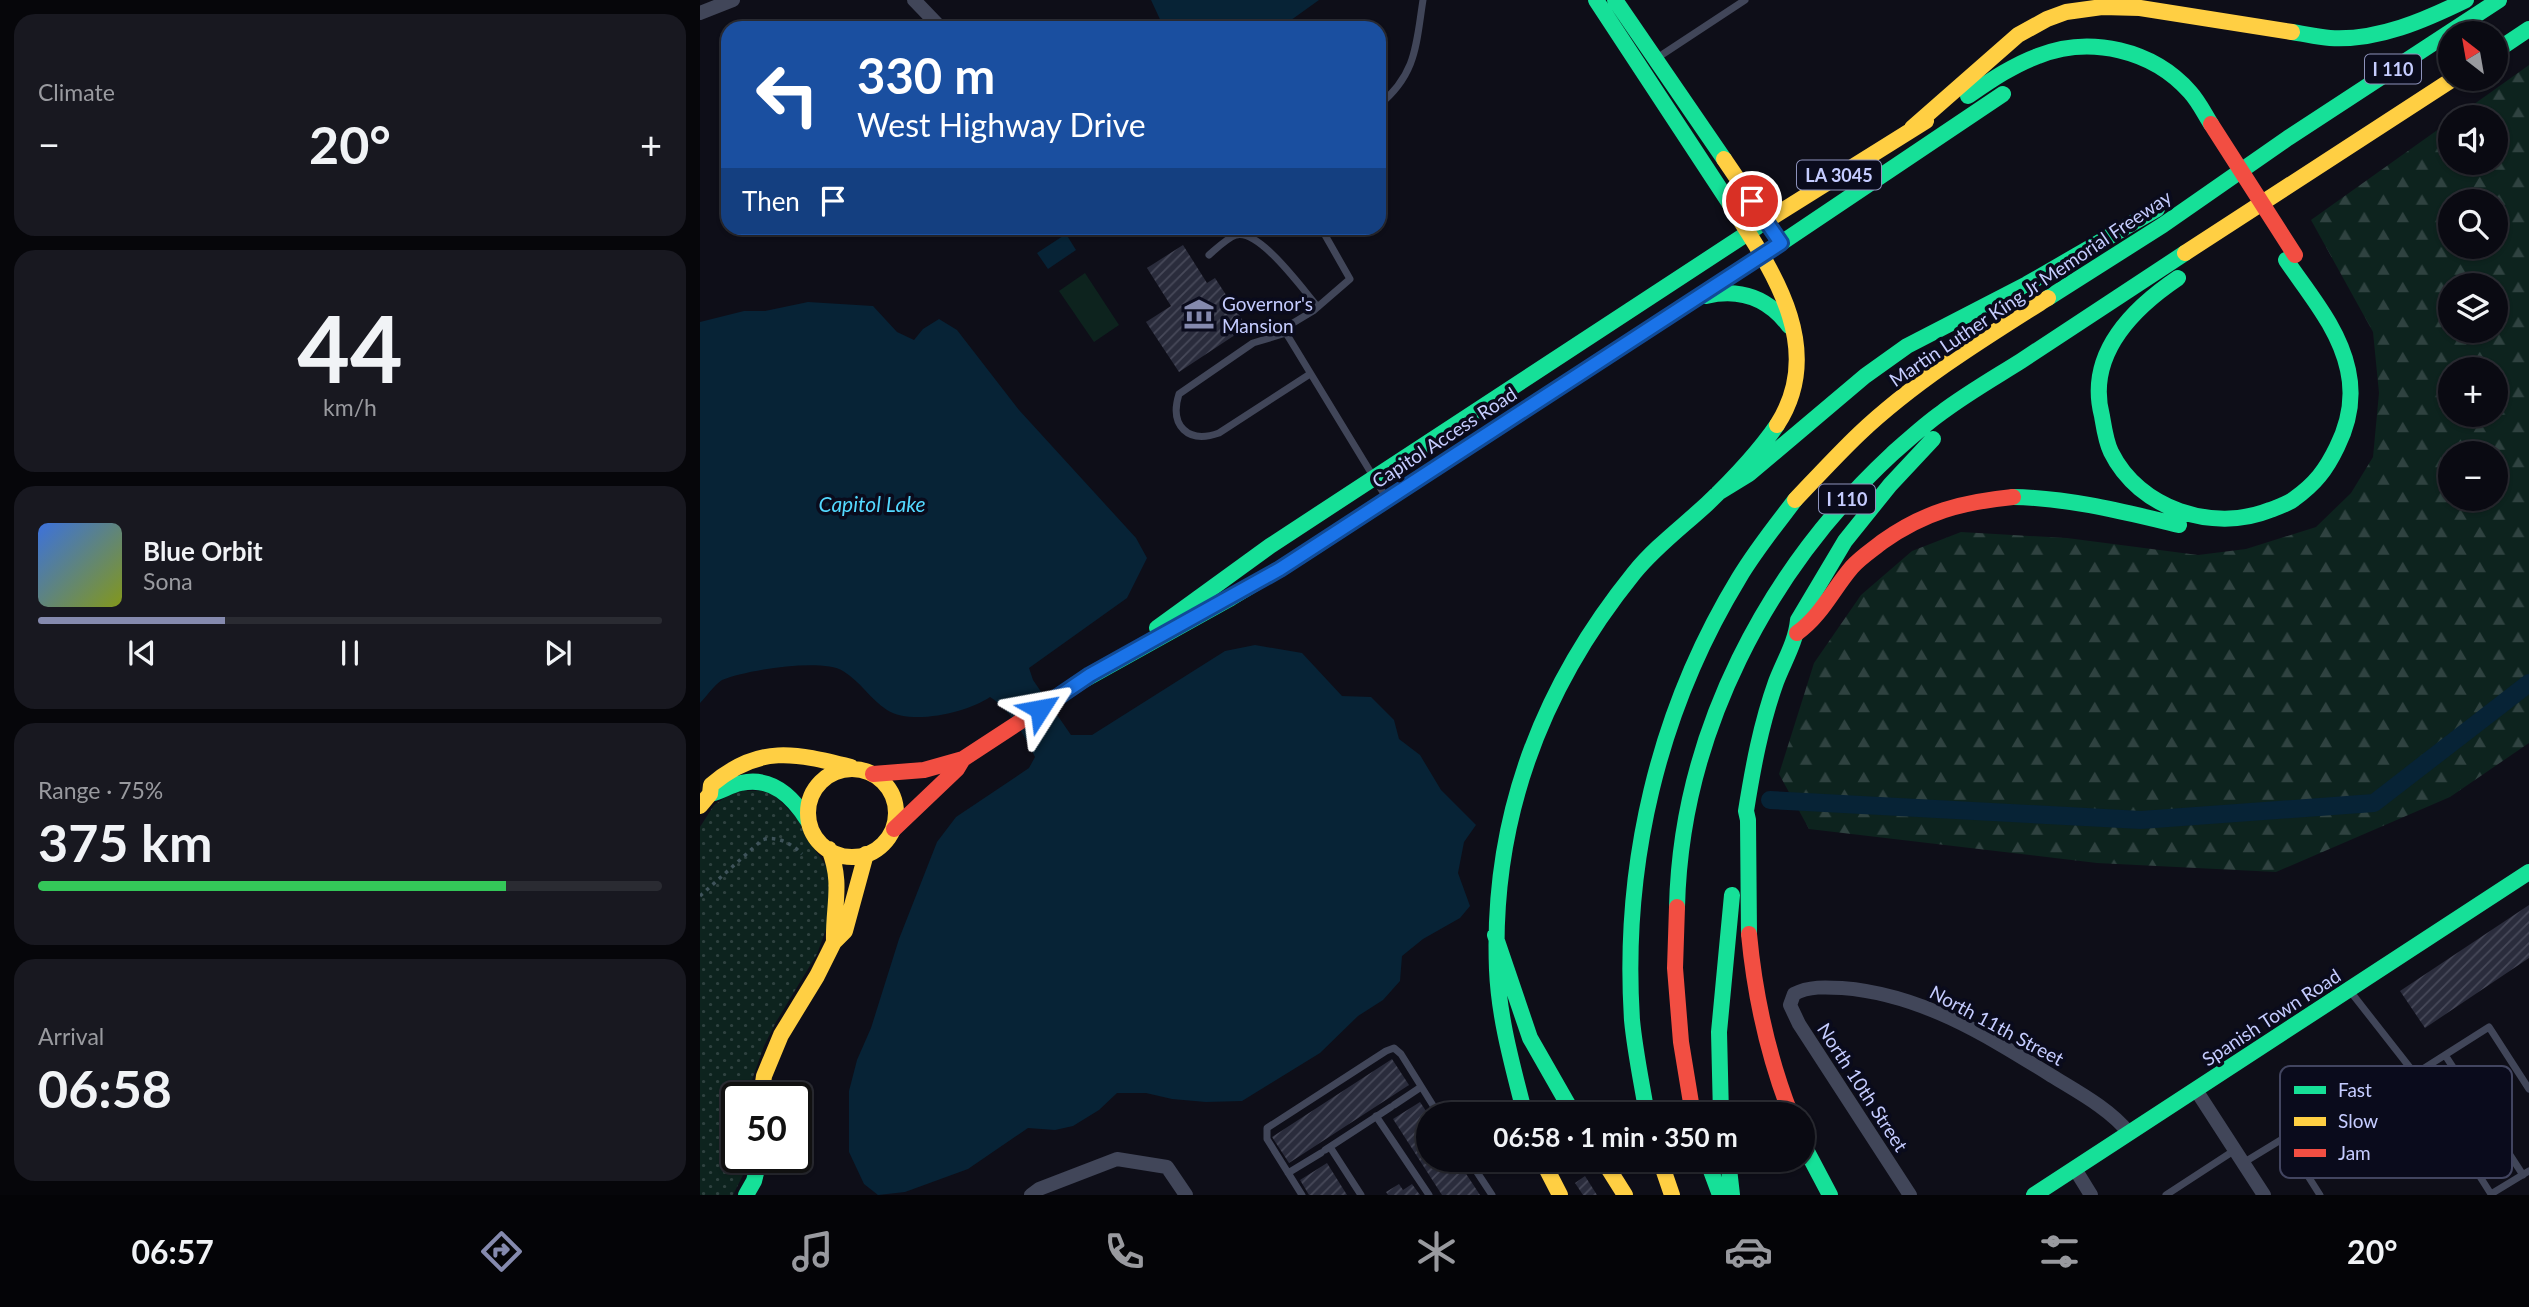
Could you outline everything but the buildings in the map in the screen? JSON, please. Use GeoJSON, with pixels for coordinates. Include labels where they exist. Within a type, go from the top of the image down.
{"type":"FeatureCollection","features":[{"type":"Feature","properties":{"kind":"main road"},"geometry":{"type":"LineString","coordinates":[[1521,1102],[1504,1037],[1498,996],[1495,935],[1500,865],[1511,805],[1532,745],[1554,695],[1590,631],[1660,544],[1718,494],[1763,444],[1785,411],[1798,365],[1796,337],[1786,302],[1762,256],[1596,0]]}},
{"type":"Feature","properties":{"kind":"main road"},"geometry":{"type":"LineString","coordinates":[[1615,0],[1781,243]]}},
{"type":"Feature","properties":{"kind":"main road"},"geometry":{"type":"LineString","coordinates":[[1912,128],[2003,46],[2035,24],[2066,12],[2123,8],[2164,11],[2330,38],[2348,38],[2382,34],[2402,28],[2466,0]]}},
{"type":"Feature","properties":{"kind":"main road","name":"Martin Luther King Jr Memorial Freeway"},"geometry":{"type":"LineString","coordinates":[[1645,1102],[1633,1029],[1629,950],[1631,894],[1642,822],[1664,737],[1684,684],[1709,630],[1755,554],[1795,500],[1831,460],[1903,397],[1957,358],[2163,225],[2288,138],[2499,0]]}},
{"type":"Feature","properties":{"kind":"main road"},"geometry":{"type":"LineString","coordinates":[[2508,43],[2529,29]]}},
{"type":"Feature","properties":{"kind":"main road"},"geometry":{"type":"LineString","coordinates":[[1912,128],[1939,115],[2036,56],[2083,46],[2128,52],[2156,65],[2189,92],[2206,127],[2291,258],[2333,331],[2345,358],[2350,384],[2348,422],[2333,460],[2310,488],[2281,508],[2257,517],[2236,521],[2209,520],[2161,505],[2130,480],[2114,459],[2102,429],[2099,387],[2101,373],[2104,358],[2118,331],[2127,318],[2152,295],[2196,267]]}},
{"type":"Feature","properties":{"kind":"main road","name":"Capitol Access Road"},"geometry":{"type":"LineString","coordinates":[[894,829],[957,769],[963,759],[1123,656],[1262,580],[1762,256],[2021,83],[2049,68],[2072,62],[2097,60],[2131,66],[2150,74],[2171,90],[2206,127]]}},
{"type":"Feature","properties":{"kind":"main road","name":"I 110"},"geometry":{"type":"LineString","coordinates":[[1691,1102],[1676,1000],[1674,951],[1675,908],[1686,820],[1698,770],[1724,696],[1767,608],[1801,555],[1883,463],[1940,413],[2438,88]]}},
{"type":"Feature","properties":{"kind":"main road"},"geometry":{"type":"LineString","coordinates":[[2258,225],[2387,122]]}},
{"type":"Feature","properties":{"kind":"main road","name":"LA 3045"},"geometry":{"type":"LineString","coordinates":[[1766,221],[1912,128]]}},
{"type":"Feature","properties":{"kind":"main road"},"geometry":{"type":"LineString","coordinates":[[1718,494],[1749,474],[1865,376],[1907,346],[2027,284],[2288,138]]}},
{"type":"Feature","properties":{"kind":"main road","name":"Capitol Access Road"},"geometry":{"type":"LineString","coordinates":[[1123,656],[1182,608],[1245,563],[1766,221]]}},
{"type":"Feature","properties":{"kind":"main road"},"geometry":{"type":"LineString","coordinates":[[1797,632],[1809,626],[1843,578],[1884,539],[1911,524],[1955,506],[1999,498],[2035,496],[2066,499],[2198,530],[2228,533],[2272,525],[2314,502],[2330,485],[2350,453],[2360,416],[2361,383],[2358,362],[2350,339],[2291,258]]}},
{"type":"Feature","properties":{"kind":"main road"},"geometry":{"type":"LineString","coordinates":[[1692,301],[1726,292],[1750,295],[1779,311],[1796,337]]}},
{"type":"Feature","properties":{"kind":"main road"},"geometry":{"type":"LineString","coordinates":[[1786,1102],[1766,1046],[1751,976],[1746,910],[1746,811],[1752,766],[1769,702],[1797,632],[1798,620],[1845,541],[1974,389]]}},
{"type":"Feature","properties":{"kind":"main road"},"geometry":{"type":"LineString","coordinates":[[776,754],[811,757],[867,772],[887,785],[893,797],[896,817],[894,829],[885,844],[866,854],[842,855],[829,849],[814,834],[794,800],[771,785],[749,781],[733,785],[705,800],[711,785],[725,773],[754,759],[776,754]]}},
{"type":"Feature","properties":{"kind":"main road"},"geometry":{"type":"LineString","coordinates":[[808,821],[808,802],[820,783],[838,771],[892,774],[926,769],[951,760],[963,759]]}},
{"type":"Feature","properties":{"kind":"main road"},"geometry":{"type":"LineString","coordinates":[[1720,1102],[1717,1068],[1722,993],[1740,819],[1746,811]]}},
{"type":"Feature","properties":{"kind":"main road"},"geometry":{"type":"LineString","coordinates":[[829,849],[839,876],[834,942]]}},
{"type":"Feature","properties":{"kind":"main road"},"geometry":{"type":"LineString","coordinates":[[763,1082],[781,1035],[834,942],[845,931],[866,854]]}},
{"type":"Feature","properties":{"kind":"main road","name":"Spanish Town Road"},"geometry":{"type":"LineString","coordinates":[[2034,1195],[2529,872]]}},
{"type":"Feature","properties":{"kind":"main road"},"geometry":{"type":"LineString","coordinates":[[1495,935],[1530,1038],[1567,1102]]}},
{"type":"Feature","properties":{"kind":"main road"},"geometry":{"type":"LineString","coordinates":[[1815,1167],[1830,1195]]}},
{"type":"Feature","properties":{"kind":"main road"},"geometry":{"type":"LineString","coordinates":[[1548,1172],[1560,1195]]}},
{"type":"Feature","properties":{"kind":"main road"},"geometry":{"type":"LineString","coordinates":[[1611,1172],[1625,1195]]}},
{"type":"Feature","properties":{"kind":"main road"},"geometry":{"type":"LineString","coordinates":[[1664,1172],[1672,1195]]}},
{"type":"Feature","properties":{"kind":"main road"},"geometry":{"type":"LineString","coordinates":[[1711,1172],[1720,1195]]}},
{"type":"Feature","properties":{"kind":"main road"},"geometry":{"type":"LineString","coordinates":[[1729,1172],[1732,1195]]}},
{"type":"Feature","properties":{"kind":"main road"},"geometry":{"type":"LineString","coordinates":[[746,1195],[756,1173]]}},
{"type":"Feature","properties":{"kind":"street"},"geometry":{"type":"LineString","coordinates":[[700,13],[733,0]]}},
{"type":"Feature","properties":{"kind":"street"},"geometry":{"type":"LineString","coordinates":[[914,0],[934,21]]}},
{"type":"Feature","properties":{"kind":"street","name":"North 11th Street"},"geometry":{"type":"LineString","coordinates":[[1792,998],[1800,991],[1830,988],[1883,993],[1925,1006],[2007,1048],[2065,1084],[2116,1118],[2129,1133]]}},
{"type":"Feature","properties":{"kind":"street","name":"North 10th Street"},"geometry":{"type":"LineString","coordinates":[[1792,998],[1790,1005],[1799,1024],[1910,1195]]}},
{"type":"Feature","properties":{"kind":"street"},"geometry":{"type":"LineString","coordinates":[[2196,1090],[2264,1195]]}},
{"type":"Feature","properties":{"kind":"street"},"geometry":{"type":"LineString","coordinates":[[1031,1195],[1039,1189],[1117,1159],[1167,1167],[1186,1195]]}},
{"type":"Feature","properties":{"kind":"street"},"geometry":{"type":"LineString","coordinates":[[2075,1169],[2091,1195]]}},
{"type":"Feature","properties":{"kind":"lane"},"geometry":{"type":"LineString","coordinates":[[1386,99],[1400,86],[1411,65],[1420,33],[1423,0]]}},
{"type":"Feature","properties":{"kind":"lane"},"geometry":{"type":"LineString","coordinates":[[1639,70],[1745,0]]}},
{"type":"Feature","properties":{"kind":"lane"},"geometry":{"type":"LineString","coordinates":[[2146,0],[2164,11]]}},
{"type":"Feature","properties":{"kind":"lane"},"geometry":{"type":"LineString","coordinates":[[2003,46],[2042,11]]}},
{"type":"Feature","properties":{"kind":"lane"},"geometry":{"type":"LineString","coordinates":[[1209,255],[1235,235],[1245,235],[1266,247],[1318,307]]}},
{"type":"Feature","properties":{"kind":"lane"},"geometry":{"type":"LineString","coordinates":[[1310,374],[1219,433],[1205,438],[1191,436],[1177,417],[1179,394],[1253,343],[1286,333],[1293,323],[1318,307],[1350,279],[1325,235]]}},
{"type":"Feature","properties":{"kind":"lane"},"geometry":{"type":"LineString","coordinates":[[1286,333],[1387,499]]}},
{"type":"Feature","properties":{"kind":"lane"},"geometry":{"type":"LineString","coordinates":[[2350,990],[2409,1066]]}},
{"type":"Feature","properties":{"kind":"lane"},"geometry":{"type":"LineString","coordinates":[[2428,1066],[2489,1027],[2529,1089]]}},
{"type":"Feature","properties":{"kind":"lane"},"geometry":{"type":"LineString","coordinates":[[1302,1195],[1267,1139],[1266,1133],[1272,1124],[1385,1051],[1394,1048],[1401,1054],[1431,1102]]}},
{"type":"Feature","properties":{"kind":"lane"},"geometry":{"type":"LineString","coordinates":[[2445,1055],[2453,1066]]}},
{"type":"Feature","properties":{"kind":"lane"},"geometry":{"type":"LineString","coordinates":[[1288,1173],[1421,1087]]}},
{"type":"Feature","properties":{"kind":"lane"},"geometry":{"type":"LineString","coordinates":[[1376,1116],[1429,1195]]}},
{"type":"Feature","properties":{"kind":"lane"},"geometry":{"type":"LineString","coordinates":[[2243,1163],[2280,1140]]}},
{"type":"Feature","properties":{"kind":"lane"},"geometry":{"type":"LineString","coordinates":[[1325,1150],[1361,1195]]}},
{"type":"Feature","properties":{"kind":"lane"},"geometry":{"type":"LineString","coordinates":[[2166,1195],[2235,1150]]}},
{"type":"Feature","properties":{"kind":"lane"},"geometry":{"type":"LineString","coordinates":[[2481,1178],[2491,1194],[2526,1173],[2512,1153]]}},
{"type":"Feature","properties":{"kind":"lane"},"geometry":{"type":"LineString","coordinates":[[1477,1172],[1492,1195]]}},
{"type":"Feature","properties":{"kind":"lane"},"geometry":{"type":"LineString","coordinates":[[2309,1178],[2320,1195]]}},
{"type":"Feature","properties":{"kind":"path"},"geometry":{"type":"LineString","coordinates":[[700,896],[762,840],[768,838],[784,841],[802,855]]}},
{"type":"Feature","properties":{"kind":"green space"},"geometry":{"type":"Polygon","coordinates":[[[2529,65],[2529,743],[2450,797],[2276,872],[2097,863],[1809,829],[1779,774],[1814,663],[1861,595],[1912,551],[1961,532],[2067,538],[2198,555],[2246,549],[2316,527],[2351,493],[2373,457],[2379,393],[2373,332],[2311,220],[2438,130],[2438,175],[2508,175],[2508,105],[2473,105],[2492,91],[2508,91],[2508,80],[2529,65]]]}},
{"type":"Feature","properties":{"kind":"green space"},"geometry":{"type":"Polygon","coordinates":[[[1085,273],[1119,325],[1094,342],[1059,291],[1085,273]]]}},
{"type":"Feature","properties":{"kind":"green space"},"geometry":{"type":"Polygon","coordinates":[[[735,791],[770,791],[800,821],[805,836],[830,871],[828,924],[817,954],[776,1022],[752,1082],[721,1082],[721,1173],[744,1173],[733,1195],[700,1195],[700,827],[714,805],[735,791]]]}},
{"type":"Feature","properties":{"kind":"water"},"geometry":{"type":"Polygon","coordinates":[[[1151,0],[1319,0],[1290,21],[1161,21],[1151,0]]]}},
{"type":"Feature","properties":{"kind":"water"},"geometry":{"type":"Polygon","coordinates":[[[1064,235],[1076,250],[1048,269],[1037,253],[1064,235]]]}},
{"type":"Feature","properties":{"kind":"water","name":"Capitol Lake"},"geometry":{"type":"Polygon","coordinates":[[[808,302],[873,306],[897,332],[914,340],[923,329],[939,319],[957,330],[1019,410],[1136,538],[1147,558],[1127,598],[1029,668],[1033,680],[1071,735],[1092,735],[1225,651],[1255,645],[1302,653],[1342,696],[1371,697],[1394,720],[1399,739],[1420,755],[1441,790],[1476,825],[1464,842],[1458,873],[1470,906],[1460,918],[1423,939],[1402,956],[1400,981],[1383,1000],[1358,1016],[1320,1053],[1242,1101],[1206,1102],[1146,1093],[1117,1093],[1099,1110],[1073,1126],[1055,1130],[1028,1128],[968,1169],[905,1192],[878,1195],[864,1184],[849,1152],[849,1091],[899,939],[937,842],[956,817],[1029,768],[1035,757],[1011,716],[990,697],[968,708],[940,715],[898,715],[881,706],[849,675],[833,667],[802,665],[733,676],[719,682],[700,703],[700,322],[744,311],[765,311],[808,302]]]}},
{"type":"Feature","properties":{"kind":"waterway"},"geometry":{"type":"LineString","coordinates":[[1770,800],[2141,820],[2374,803],[2529,683]]}},
{"type":"Feature","properties":{"kind":"traffic: fast"},"geometry":{"type":"LineString","coordinates":[[1596,0],[1730,204]]}},
{"type":"Feature","properties":{"kind":"traffic: fast"},"geometry":{"type":"LineString","coordinates":[[1615,0],[1724,159]]}},
{"type":"Feature","properties":{"kind":"traffic: fast"},"geometry":{"type":"LineString","coordinates":[[2292,32],[2330,38],[2383,33],[2418,22],[2466,0]]}},
{"type":"Feature","properties":{"kind":"traffic: fast"},"geometry":{"type":"LineString","coordinates":[[2048,298],[2163,225],[2288,138],[2499,0]]}},
{"type":"Feature","properties":{"kind":"traffic: fast"},"geometry":{"type":"LineString","coordinates":[[2508,43],[2529,29]]}},
{"type":"Feature","properties":{"kind":"traffic: fast"},"geometry":{"type":"LineString","coordinates":[[1968,96],[1993,79],[2038,56],[2078,47],[2099,47],[2120,50],[2158,66],[2190,92],[2211,124]]}},
{"type":"Feature","properties":{"kind":"traffic: fast"},"geometry":{"type":"LineString","coordinates":[[1781,243],[2003,94]]}},
{"type":"Feature","properties":{"kind":"traffic: fast"},"geometry":{"type":"LineString","coordinates":[[1718,493],[1749,474],[1865,376],[1907,346],[2027,284],[2157,209]]}},
{"type":"Feature","properties":{"kind":"traffic: fast"},"geometry":{"type":"LineString","coordinates":[[1157,628],[1270,546],[1757,227]]}},
{"type":"Feature","properties":{"kind":"traffic: fast"},"geometry":{"type":"LineString","coordinates":[[1677,907],[1682,843],[1695,780],[1714,718],[1739,659],[1770,603],[1806,549],[1847,500],[1928,422],[2185,253]]}},
{"type":"Feature","properties":{"kind":"traffic: fast"},"geometry":{"type":"LineString","coordinates":[[2178,278],[2144,304],[2117,336],[2107,354],[2101,373],[2099,394],[2108,444],[2124,472],[2140,488],[2159,501],[2202,517],[2225,519],[2248,516],[2289,502],[2314,482],[2337,447],[2349,410],[2350,380],[2338,340],[2286,260]]}},
{"type":"Feature","properties":{"kind":"traffic: fast"},"geometry":{"type":"LineString","coordinates":[[1706,296],[1730,293],[1752,298],[1772,308],[1789,326]]}},
{"type":"Feature","properties":{"kind":"traffic: fast"},"geometry":{"type":"LineString","coordinates":[[1082,681],[1299,557],[1632,340]]}},
{"type":"Feature","properties":{"kind":"traffic: fast"},"geometry":{"type":"LineString","coordinates":[[1522,1102],[1501,1007],[1497,970],[1497,915],[1503,861],[1513,809],[1528,759],[1548,710],[1601,617],[1642,564],[1726,485],[1777,425]]}},
{"type":"Feature","properties":{"kind":"traffic: fast"},"geometry":{"type":"LineString","coordinates":[[1749,934],[1746,811],[1766,714],[1798,620],[1845,541],[1890,485],[1933,439]]}},
{"type":"Feature","properties":{"kind":"traffic: fast"},"geometry":{"type":"LineString","coordinates":[[2013,497],[2076,503],[2179,525]]}},
{"type":"Feature","properties":{"kind":"traffic: fast"},"geometry":{"type":"LineString","coordinates":[[1645,1102],[1633,1032],[1630,962],[1633,904],[1651,791],[1667,735],[1687,681],[1711,629],[1745,568],[1795,500]]}},
{"type":"Feature","properties":{"kind":"traffic: fast"},"geometry":{"type":"LineString","coordinates":[[710,794],[741,783],[762,783],[781,790],[796,804],[808,821]]}},
{"type":"Feature","properties":{"kind":"traffic: fast"},"geometry":{"type":"LineString","coordinates":[[2034,1195],[2529,872]]}},
{"type":"Feature","properties":{"kind":"traffic: fast"},"geometry":{"type":"LineString","coordinates":[[1721,1102],[1719,1032],[1732,895]]}},
{"type":"Feature","properties":{"kind":"traffic: fast"},"geometry":{"type":"LineString","coordinates":[[1495,935],[1530,1038],[1567,1102]]}},
{"type":"Feature","properties":{"kind":"traffic: fast"},"geometry":{"type":"LineString","coordinates":[[1815,1167],[1830,1195]]}},
{"type":"Feature","properties":{"kind":"traffic: fast"},"geometry":{"type":"LineString","coordinates":[[1711,1172],[1720,1195]]}},
{"type":"Feature","properties":{"kind":"traffic: fast"},"geometry":{"type":"LineString","coordinates":[[1729,1172],[1732,1195]]}},
{"type":"Feature","properties":{"kind":"traffic: fast"},"geometry":{"type":"LineString","coordinates":[[746,1195],[756,1173]]}},
{"type":"Feature","properties":{"kind":"traffic: slow"},"geometry":{"type":"LineString","coordinates":[[1912,128],[2018,35],[2066,12],[2102,7],[2140,8],[2292,32]]}},
{"type":"Feature","properties":{"kind":"traffic: slow"},"geometry":{"type":"LineString","coordinates":[[2185,253],[2438,89]]}},
{"type":"Feature","properties":{"kind":"traffic: slow"},"geometry":{"type":"LineString","coordinates":[[1766,221],[1926,121]]}},
{"type":"Feature","properties":{"kind":"traffic: slow"},"geometry":{"type":"LineString","coordinates":[[1632,340],[1781,243],[1724,159]]}},
{"type":"Feature","properties":{"kind":"traffic: slow"},"geometry":{"type":"LineString","coordinates":[[1730,204],[1777,283],[1788,310],[1795,339],[1797,367],[1791,396],[1777,425]]}},
{"type":"Feature","properties":{"kind":"traffic: slow"},"geometry":{"type":"LineString","coordinates":[[1795,500],[1859,434],[1903,396],[2048,298]]}},
{"type":"Feature","properties":{"kind":"traffic: slow"},"geometry":{"type":"LineString","coordinates":[[700,806],[710,794],[711,785],[728,772],[762,758],[795,756],[851,767]]}},
{"type":"Feature","properties":{"kind":"traffic: slow"},"geometry":{"type":"LineString","coordinates":[[852,769],[869,773],[883,782],[892,796],[896,813],[892,830],[883,844],[869,853],[852,857],[835,853],[821,844],[812,830],[808,813],[812,796],[821,782],[835,773],[852,769]]}},
{"type":"Feature","properties":{"kind":"traffic: slow"},"geometry":{"type":"LineString","coordinates":[[829,849],[836,873],[834,941]]}},
{"type":"Feature","properties":{"kind":"traffic: slow"},"geometry":{"type":"LineString","coordinates":[[763,1082],[781,1035],[834,942],[845,931],[866,854]]}},
{"type":"Feature","properties":{"kind":"traffic: slow"},"geometry":{"type":"LineString","coordinates":[[1548,1172],[1560,1195]]}},
{"type":"Feature","properties":{"kind":"traffic: slow"},"geometry":{"type":"LineString","coordinates":[[1611,1172],[1625,1195]]}},
{"type":"Feature","properties":{"kind":"traffic: slow"},"geometry":{"type":"LineString","coordinates":[[1664,1172],[1672,1195]]}},
{"type":"Feature","properties":{"kind":"traffic: jam"},"geometry":{"type":"LineString","coordinates":[[2211,124],[2295,255]]}},
{"type":"Feature","properties":{"kind":"traffic: jam"},"geometry":{"type":"LineString","coordinates":[[1797,633],[1820,610],[1855,563],[1882,542],[1913,523],[1944,510],[2013,497]]}},
{"type":"Feature","properties":{"kind":"traffic: jam"},"geometry":{"type":"LineString","coordinates":[[894,829],[957,769],[963,759],[1082,681]]}},
{"type":"Feature","properties":{"kind":"traffic: jam"},"geometry":{"type":"LineString","coordinates":[[873,774],[924,770],[963,759]]}},
{"type":"Feature","properties":{"kind":"traffic: jam"},"geometry":{"type":"LineString","coordinates":[[1677,907],[1675,968],[1681,1042],[1691,1102]]}},
{"type":"Feature","properties":{"kind":"traffic: jam"},"geometry":{"type":"LineString","coordinates":[[1749,934],[1764,1026],[1787,1102]]}},
{"type":"Feature","properties":{"kind":"place","name":"Governor's Mansion"},"geometry":{"type":"Point","coordinates":[1199,314]}},
{"type":"Feature","properties":{"kind":"route"},"geometry":{"type":"LineString","coordinates":[[1040,709],[1090,675],[1280,569],[1781,243],[1752,201]]}}]}
